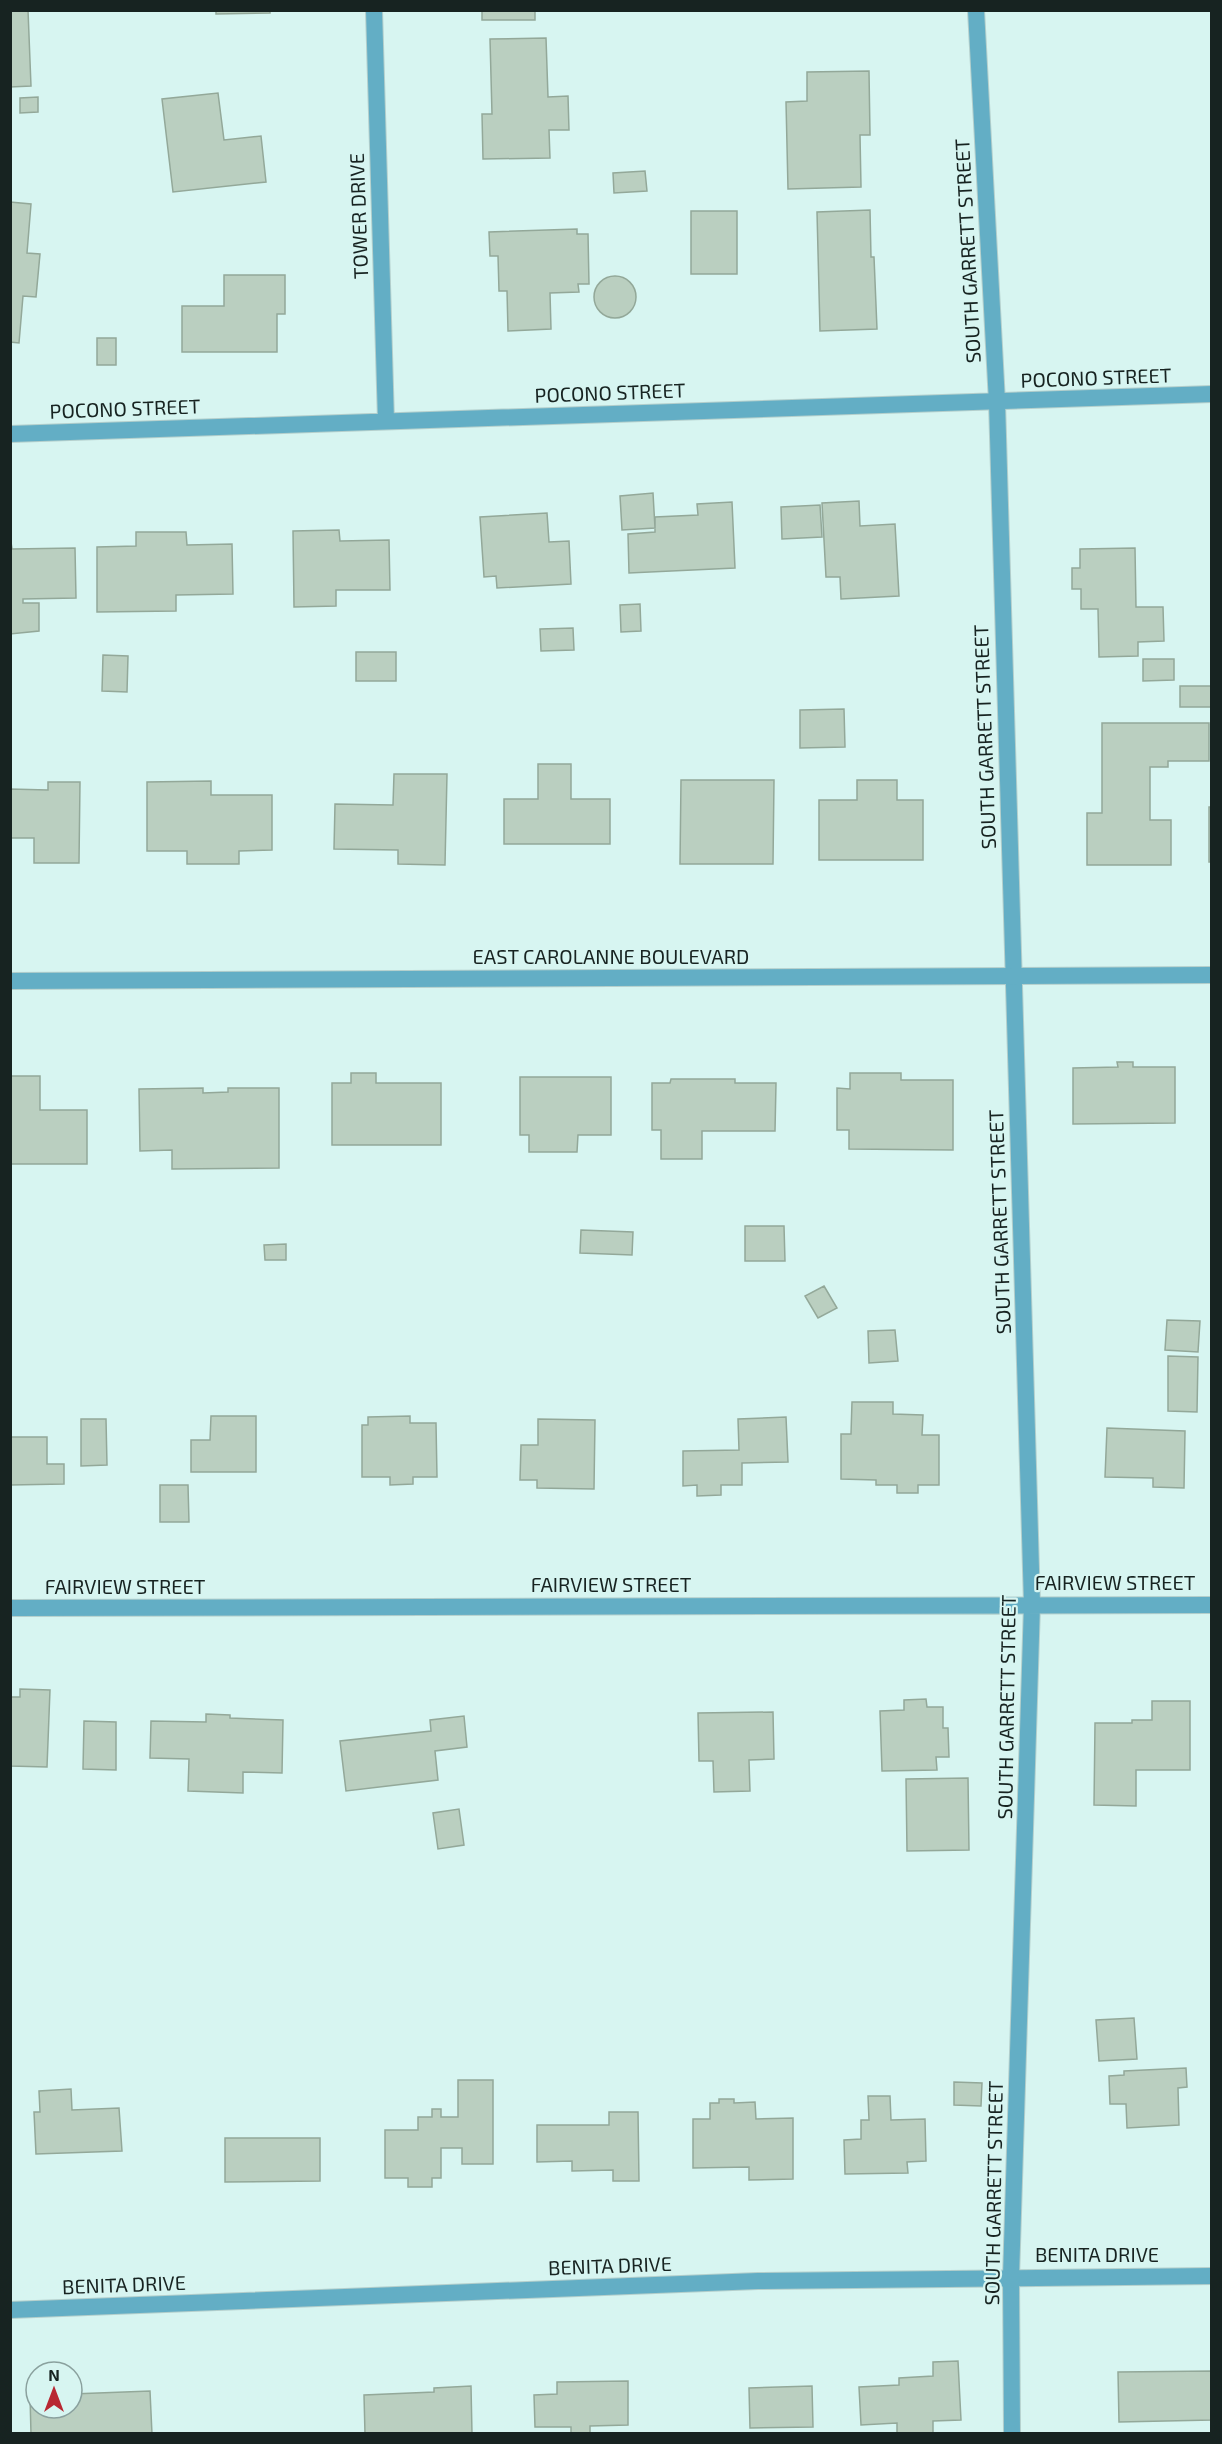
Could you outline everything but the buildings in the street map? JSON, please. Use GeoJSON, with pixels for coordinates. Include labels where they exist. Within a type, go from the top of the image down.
{"type":"FeatureCollection","features":[{"type":"Feature","properties":{"kind":"street","name":"TOWER DRIVE"},"geometry":{"type":"LineString","coordinates":[[374,10],[386,421]]}},
{"type":"Feature","properties":{"kind":"street","name":"SOUTH GARRETT STREET"},"geometry":{"type":"LineString","coordinates":[[976,10],[997,402],[1032,1604],[1011,2277],[1012,2433]]}},
{"type":"Feature","properties":{"kind":"street","name":"POCONO STREET"},"geometry":{"type":"LineString","coordinates":[[10,434],[1212,394]]}},
{"type":"Feature","properties":{"kind":"street","name":"EAST CAROLANNE BOULEVARD"},"geometry":{"type":"LineString","coordinates":[[10,981],[1212,975]]}},
{"type":"Feature","properties":{"kind":"street","name":"FAIRVIEW STREET"},"geometry":{"type":"LineString","coordinates":[[10,1608],[1212,1605]]}},
{"type":"Feature","properties":{"kind":"street","name":"BENITA DRIVE"},"geometry":{"type":"LineString","coordinates":[[10,2310],[758,2281],[1212,2276]]}}]}
